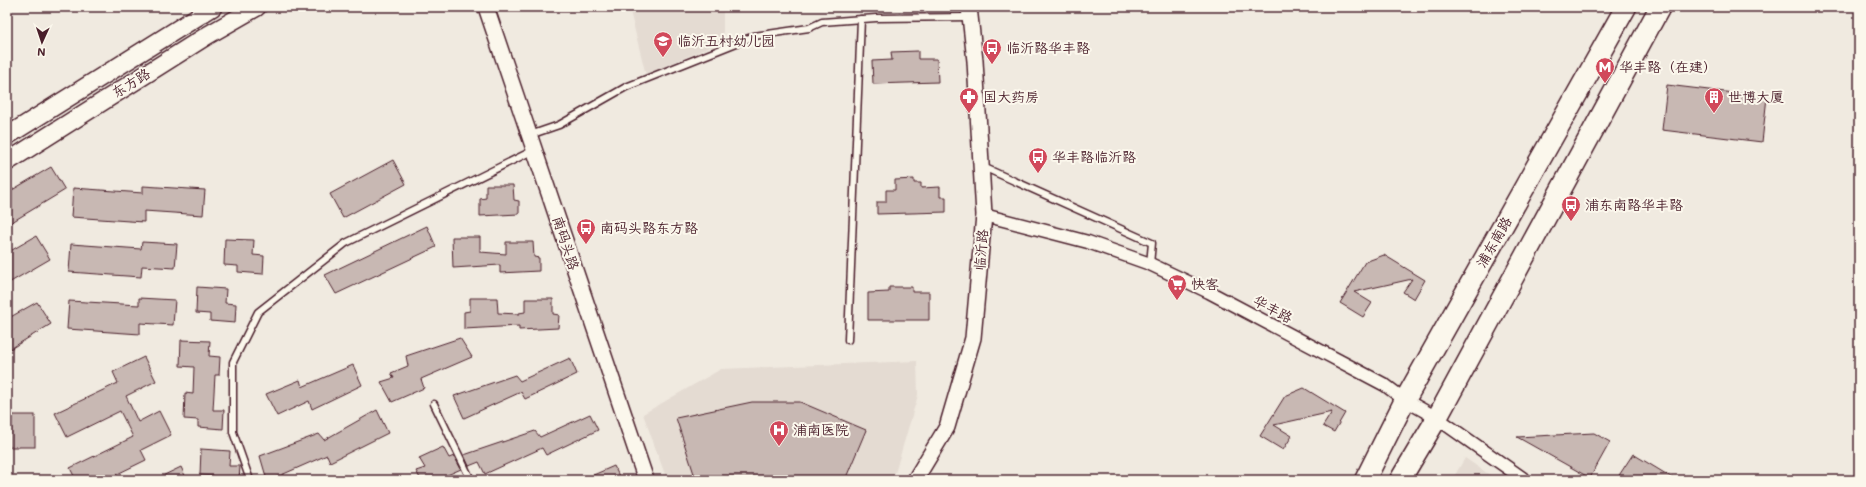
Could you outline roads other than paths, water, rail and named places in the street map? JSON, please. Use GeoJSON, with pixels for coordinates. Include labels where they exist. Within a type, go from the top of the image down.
{"type":"FeatureCollection","features":[{"type":"Feature","properties":{"kind":"main road","name":"东方路"},"geometry":{"type":"LineString","coordinates":[[7,136],[213,7]]}},
{"type":"Feature","properties":{"kind":"main road","name":"东方路"},"geometry":{"type":"LineString","coordinates":[[7,162],[208,35],[257,7]]}},
{"type":"Feature","properties":{"kind":"main road","name":"浦东南路"},"geometry":{"type":"LineString","coordinates":[[1365,480],[1405,400],[1626,7]]}},
{"type":"Feature","properties":{"kind":"main road"},"geometry":{"type":"LineString","coordinates":[[1400,480],[1437,418],[1660,7]]}},
{"type":"Feature","properties":{"kind":"street","name":"南码头路"},"geometry":{"type":"LineString","coordinates":[[486,7],[533,142],[646,480]]}},
{"type":"Feature","properties":{"kind":"street","name":"临沂路"},"geometry":{"type":"LineString","coordinates":[[916,480],[947,427],[973,338],[984,215],[975,61],[970,12]]}},
{"type":"Feature","properties":{"kind":"street","name":"华丰路"},"geometry":{"type":"LineString","coordinates":[[984,215],[1088,242],[1150,264],[1209,292],[1385,385],[1405,400],[1437,418],[1524,480]]}},
{"type":"Feature","properties":{"kind":"lane"},"geometry":{"type":"LineString","coordinates":[[250,480],[233,432],[233,362],[258,312],[346,243],[533,142],[626,87],[754,36],[809,28],[822,22],[970,12]]}},
{"type":"Feature","properties":{"kind":"lane"},"geometry":{"type":"LineString","coordinates":[[848,340],[860,19]]}},
{"type":"Feature","properties":{"kind":"lane"},"geometry":{"type":"LineString","coordinates":[[981,165],[1152,243],[1150,264]]}},
{"type":"Feature","properties":{"kind":"lane"},"geometry":{"type":"LineString","coordinates":[[434,404],[471,480]]}},
{"type":"Feature","properties":{"kind":"place","name":"临沂五村幼儿园"},"geometry":{"type":"Point","coordinates":[663,58]}},
{"type":"Feature","properties":{"kind":"place","name":"临沂路华丰路"},"geometry":{"type":"Point","coordinates":[992,65]}},
{"type":"Feature","properties":{"kind":"place","name":"华丰路（在建）"},"geometry":{"type":"Point","coordinates":[1605,84]}},
{"type":"Feature","properties":{"kind":"place","name":"国大药房"},"geometry":{"type":"Point","coordinates":[969,114]}},
{"type":"Feature","properties":{"kind":"place","name":"世博大厦"},"geometry":{"type":"Point","coordinates":[1714,114]}},
{"type":"Feature","properties":{"kind":"place","name":"华丰路临沂路"},"geometry":{"type":"Point","coordinates":[1038,174]}},
{"type":"Feature","properties":{"kind":"place","name":"浦东南路华丰路"},"geometry":{"type":"Point","coordinates":[1571,222]}},
{"type":"Feature","properties":{"kind":"place","name":"南码头路东方路"},"geometry":{"type":"Point","coordinates":[586,245]}},
{"type":"Feature","properties":{"kind":"place","name":"快客"},"geometry":{"type":"Point","coordinates":[1177,301]}},
{"type":"Feature","properties":{"kind":"place","name":"浦南医院"},"geometry":{"type":"Point","coordinates":[779,447]}}]}
